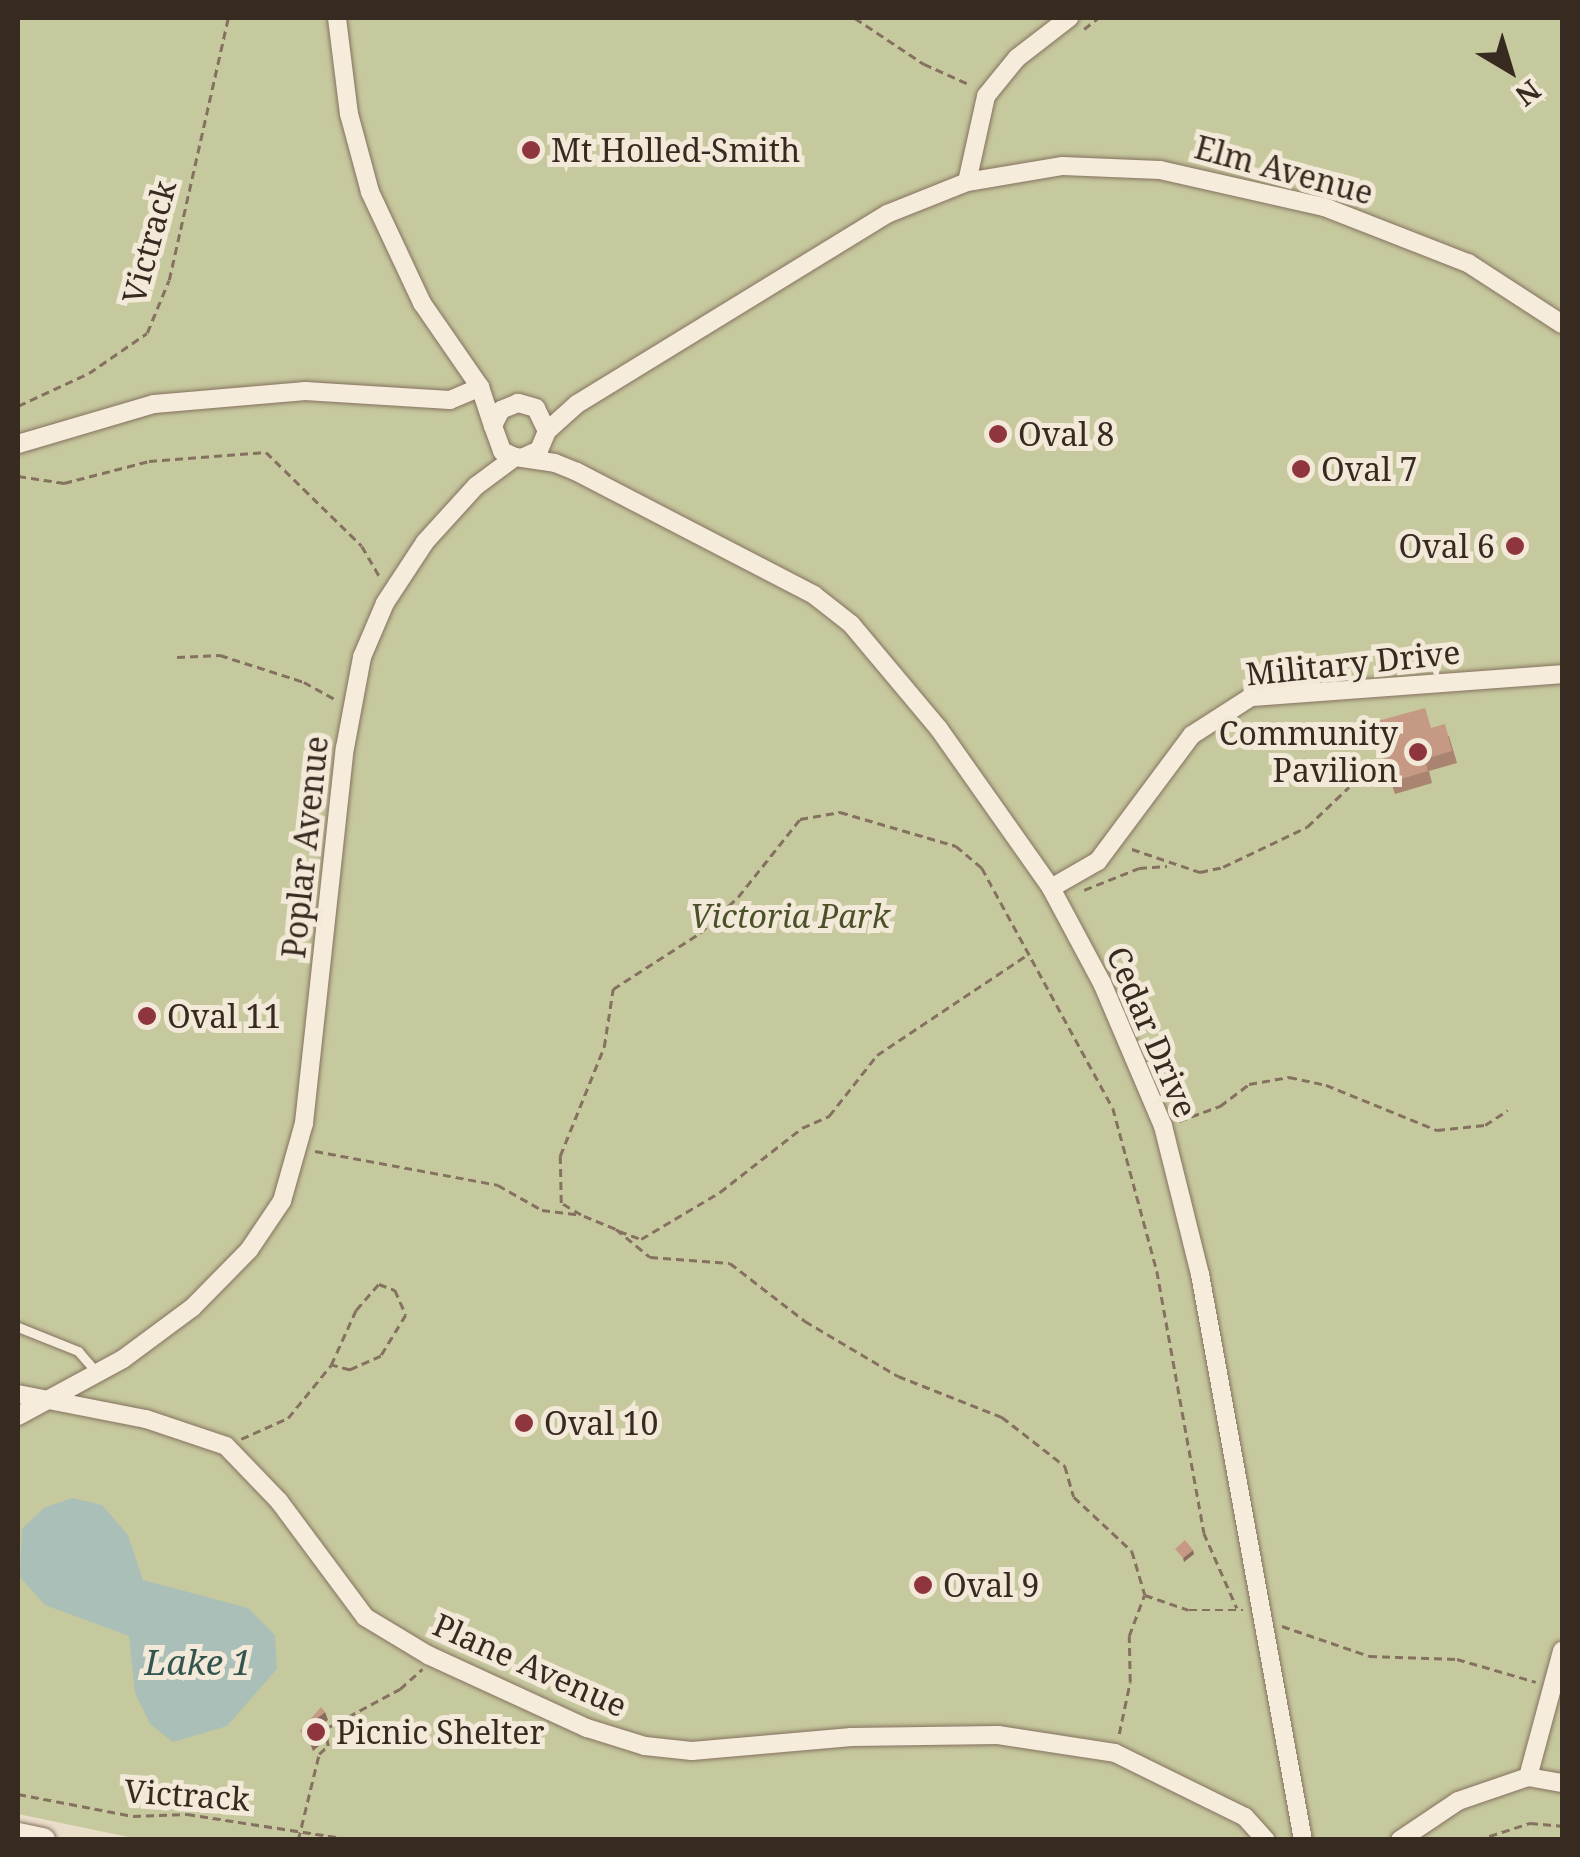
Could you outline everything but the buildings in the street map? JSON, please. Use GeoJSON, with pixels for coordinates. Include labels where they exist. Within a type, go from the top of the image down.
{"type":"FeatureCollection","features":[{"type":"Feature","properties":{"kind":"main road"},"geometry":{"type":"LineString","coordinates":[[18,1835],[42,1840]]}},
{"type":"Feature","properties":{"kind":"street"},"geometry":{"type":"LineString","coordinates":[[338,18],[345,96],[370,192],[422,303],[480,387],[497,446],[519,457],[539,450],[547,433],[577,404],[872,222],[967,182],[986,96],[1017,58],[1069,18]]}},
{"type":"Feature","properties":{"kind":"street","name":"Elm Avenue"},"geometry":{"type":"LineString","coordinates":[[967,182],[1098,165],[1264,190],[1433,247],[1562,324]]}},
{"type":"Feature","properties":{"kind":"street"},"geometry":{"type":"LineString","coordinates":[[480,387],[509,405],[536,408],[577,404]]}},
{"type":"Feature","properties":{"kind":"street"},"geometry":{"type":"LineString","coordinates":[[18,444],[154,404],[305,391],[450,400],[480,387]]}},
{"type":"Feature","properties":{"kind":"street"},"geometry":{"type":"LineString","coordinates":[[493,429],[509,405]]}},
{"type":"Feature","properties":{"kind":"street"},"geometry":{"type":"LineString","coordinates":[[536,408],[547,433]]}},
{"type":"Feature","properties":{"kind":"street","name":"Poplar Avenue"},"geometry":{"type":"LineString","coordinates":[[476,486],[493,429]]}},
{"type":"Feature","properties":{"kind":"street","name":"Cedar Drive"},"geometry":{"type":"LineString","coordinates":[[547,433],[578,472]]}},
{"type":"Feature","properties":{"kind":"street","name":"Poplar Avenue"},"geometry":{"type":"LineString","coordinates":[[18,1416],[98,1374],[180,1318],[236,1264],[278,1209],[299,1148],[351,708],[385,602],[425,542],[476,486],[519,457]]}},
{"type":"Feature","properties":{"kind":"street","name":"Cedar Drive"},"geometry":{"type":"LineString","coordinates":[[519,457],[578,472],[814,595],[851,624],[940,728],[1055,895],[1102,983],[1164,1126],[1200,1274],[1303,1840]]}},
{"type":"Feature","properties":{"kind":"street","name":"Military Drive"},"geometry":{"type":"LineString","coordinates":[[1055,895],[1114,846],[1192,734],[1250,697],[1562,674]]}},
{"type":"Feature","properties":{"kind":"street","name":"Plane Avenue"},"geometry":{"type":"LineString","coordinates":[[18,1394],[146,1419],[226,1446],[279,1502],[365,1618],[428,1655],[587,1728],[645,1746],[692,1751],[850,1737],[998,1735],[1115,1752],[1217,1801],[1266,1840]]}},
{"type":"Feature","properties":{"kind":"street"},"geometry":{"type":"LineString","coordinates":[[1528,1777],[1562,1651]]}},
{"type":"Feature","properties":{"kind":"street"},"geometry":{"type":"LineString","coordinates":[[1400,1840],[1458,1800],[1528,1777],[1562,1784]]}},
{"type":"Feature","properties":{"kind":"lane"},"geometry":{"type":"LineString","coordinates":[[18,1328],[78,1351],[98,1374]]}},
{"type":"Feature","properties":{"kind":"path","name":"Victrack"},"geometry":{"type":"LineString","coordinates":[[18,406],[89,372],[147,333],[169,280],[228,18]]}},
{"type":"Feature","properties":{"kind":"path"},"geometry":{"type":"LineString","coordinates":[[855,18],[924,64],[977,86]]}},
{"type":"Feature","properties":{"kind":"path"},"geometry":{"type":"LineString","coordinates":[[18,476],[64,482],[149,461],[266,452],[362,546],[379,572],[385,602]]}},
{"type":"Feature","properties":{"kind":"path"},"geometry":{"type":"LineString","coordinates":[[176,657],[220,655],[262,674],[304,682],[351,708]]}},
{"type":"Feature","properties":{"kind":"path"},"geometry":{"type":"LineString","coordinates":[[1114,846],[1168,866],[1200,872],[1224,867],[1307,827],[1349,787]]}},
{"type":"Feature","properties":{"kind":"path"},"geometry":{"type":"LineString","coordinates":[[1028,954],[876,1054],[829,1116],[789,1137],[720,1192],[640,1239],[561,1202],[560,1156],[604,1047],[613,989],[700,933],[738,897],[800,819],[840,812],[956,846],[982,868],[1113,1108],[1158,1271],[1204,1534],[1237,1608]]}},
{"type":"Feature","properties":{"kind":"path"},"geometry":{"type":"LineString","coordinates":[[1055,895],[1138,868],[1168,866]]}},
{"type":"Feature","properties":{"kind":"path"},"geometry":{"type":"LineString","coordinates":[[1164,1126],[1220,1106],[1249,1084],[1289,1078],[1326,1085],[1365,1106],[1437,1130],[1485,1125],[1508,1110]]}},
{"type":"Feature","properties":{"kind":"path"},"geometry":{"type":"LineString","coordinates":[[299,1148],[498,1185],[542,1210],[582,1215]]}},
{"type":"Feature","properties":{"kind":"path"},"geometry":{"type":"LineString","coordinates":[[616,1230],[650,1257],[730,1263],[804,1321],[898,1376],[977,1404],[1038,1440],[1065,1466],[1074,1498],[1132,1551],[1144,1595],[1129,1636],[1130,1682],[1115,1752]]}},
{"type":"Feature","properties":{"kind":"path"},"geometry":{"type":"LineString","coordinates":[[226,1446],[288,1418],[331,1365],[356,1310],[379,1284],[395,1290],[406,1315],[381,1356],[350,1370],[331,1365]]}},
{"type":"Feature","properties":{"kind":"path"},"geometry":{"type":"LineString","coordinates":[[1144,1595],[1190,1610],[1237,1608],[1368,1656],[1458,1659],[1552,1688]]}},
{"type":"Feature","properties":{"kind":"path"},"geometry":{"type":"LineString","coordinates":[[298,1840],[305,1828],[318,1754],[328,1746],[325,1729],[400,1689],[428,1655]]}},
{"type":"Feature","properties":{"kind":"path","name":"Victrack"},"geometry":{"type":"LineString","coordinates":[[18,1794],[132,1816],[187,1814],[305,1828],[354,1840]]}},
{"type":"Feature","properties":{"kind":"path"},"geometry":{"type":"LineString","coordinates":[[1476,1840],[1530,1823],[1562,1826]]}},
{"type":"Feature","properties":{"kind":"green space","name":"Victoria Park"},"geometry":{"type":"Polygon","coordinates":[[[18,18],[1562,18],[1562,1839],[143,1840],[18,1814],[18,18]]]}},
{"type":"Feature","properties":{"kind":"water","name":"Lake 1"},"geometry":{"type":"Polygon","coordinates":[[[72,1498],[102,1505],[128,1535],[143,1580],[248,1608],[275,1635],[277,1669],[227,1726],[173,1742],[150,1724],[135,1693],[129,1636],[45,1605],[20,1577],[22,1529],[44,1508],[72,1498]]]}},
{"type":"Feature","properties":{"kind":"place","name":"Mt Holled-Smith"},"geometry":{"type":"Point","coordinates":[531,150]}},
{"type":"Feature","properties":{"kind":"place","name":"Oval 8"},"geometry":{"type":"Point","coordinates":[998,434]}},
{"type":"Feature","properties":{"kind":"place","name":"Oval 7"},"geometry":{"type":"Point","coordinates":[1301,469]}},
{"type":"Feature","properties":{"kind":"place","name":"Oval 6"},"geometry":{"type":"Point","coordinates":[1515,546]}},
{"type":"Feature","properties":{"kind":"place","name":"Community Pavilion"},"geometry":{"type":"Point","coordinates":[1418,752]}},
{"type":"Feature","properties":{"kind":"place","name":"Oval 11"},"geometry":{"type":"Point","coordinates":[147,1016]}},
{"type":"Feature","properties":{"kind":"place","name":"Oval 10"},"geometry":{"type":"Point","coordinates":[524,1423]}},
{"type":"Feature","properties":{"kind":"place","name":"Oval 9"},"geometry":{"type":"Point","coordinates":[923,1585]}},
{"type":"Feature","properties":{"kind":"place","name":"Picnic Shelter"},"geometry":{"type":"Point","coordinates":[316,1732]}}]}
